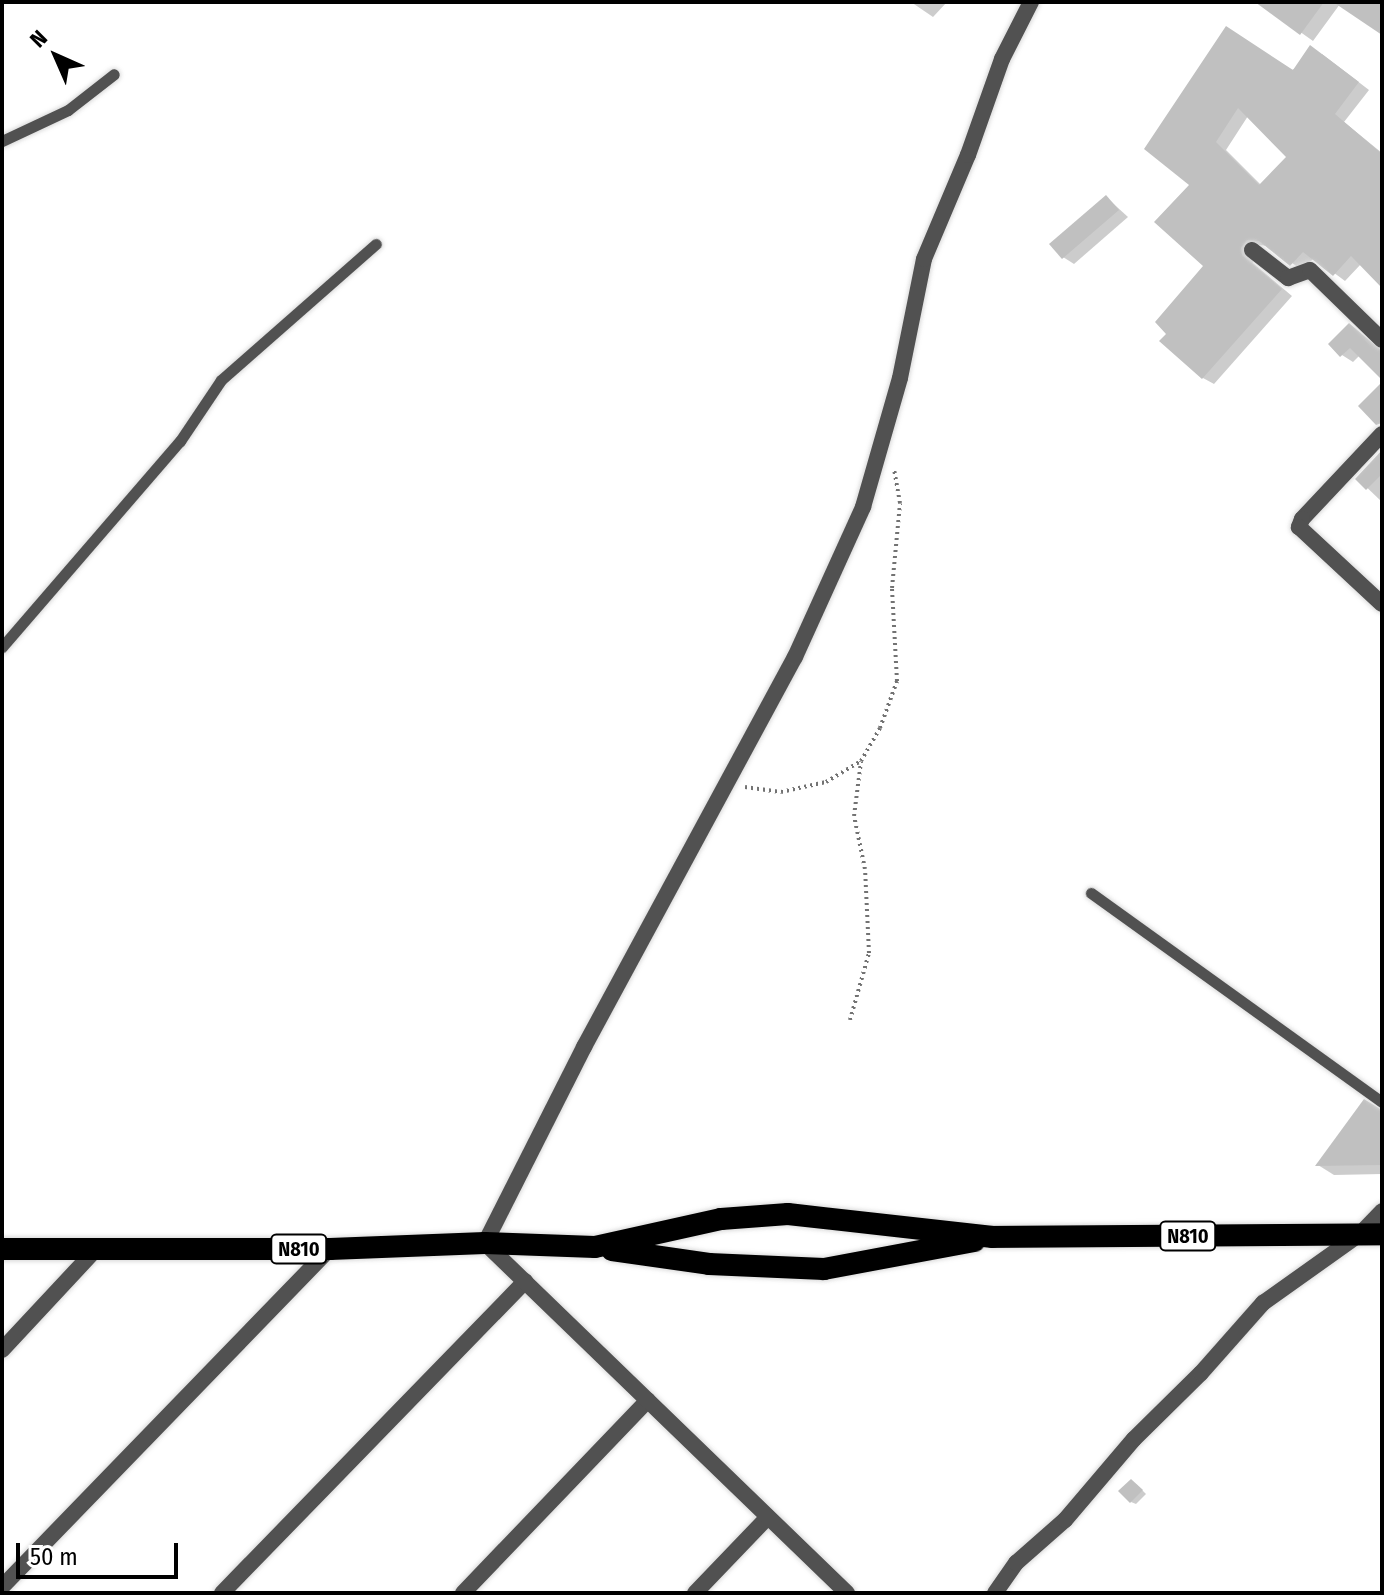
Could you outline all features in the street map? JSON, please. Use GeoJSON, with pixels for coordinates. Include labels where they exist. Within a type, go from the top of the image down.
{"type":"FeatureCollection","features":[{"type":"Feature","properties":{"kind":"highway","name":"N810"},"geometry":{"type":"LineString","coordinates":[[595,1247],[721,1219],[788,1214],[993,1237],[1371,1234]]}},
{"type":"Feature","properties":{"kind":"highway","name":"N810"},"geometry":{"type":"LineString","coordinates":[[2,1249],[330,1249],[485,1243],[595,1247],[709,1264],[824,1269],[993,1237]]}},
{"type":"Feature","properties":{"kind":"street"},"geometry":{"type":"LineString","coordinates":[[847,1593],[485,1243],[584,1047],[795,657],[857,521],[900,378],[924,259],[968,155],[1002,59],[1031,2]]}},
{"type":"Feature","properties":{"kind":"street"},"geometry":{"type":"LineString","coordinates":[[1252,250],[1288,278],[1310,270],[1382,340]]}},
{"type":"Feature","properties":{"kind":"street"},"geometry":{"type":"LineString","coordinates":[[1382,434],[1302,519],[1299,527],[1382,604]]}},
{"type":"Feature","properties":{"kind":"street"},"geometry":{"type":"LineString","coordinates":[[995,1593],[1016,1563],[1065,1520],[1134,1439],[1201,1373],[1263,1303],[1371,1234],[1382,1211]]}},
{"type":"Feature","properties":{"kind":"street"},"geometry":{"type":"LineString","coordinates":[[2,1350],[98,1247]]}},
{"type":"Feature","properties":{"kind":"street"},"geometry":{"type":"LineString","coordinates":[[2,1587],[330,1249]]}},
{"type":"Feature","properties":{"kind":"street"},"geometry":{"type":"LineString","coordinates":[[222,1593],[525,1281]]}},
{"type":"Feature","properties":{"kind":"street"},"geometry":{"type":"LineString","coordinates":[[463,1593],[648,1400]]}},
{"type":"Feature","properties":{"kind":"street"},"geometry":{"type":"LineString","coordinates":[[695,1593],[768,1517]]}},
{"type":"Feature","properties":{"kind":"lane"},"geometry":{"type":"LineString","coordinates":[[2,141],[68,110],[114,74]]}},
{"type":"Feature","properties":{"kind":"lane"},"geometry":{"type":"LineString","coordinates":[[2,647],[180,441],[221,380],[376,244]]}},
{"type":"Feature","properties":{"kind":"lane"},"geometry":{"type":"LineString","coordinates":[[1091,893],[1382,1102]]}},
{"type":"Feature","properties":{"kind":"path"},"geometry":{"type":"LineString","coordinates":[[850,1020],[869,953],[865,869],[854,816],[861,761],[880,728],[897,681],[892,588],[900,503],[887,424]]}},
{"type":"Feature","properties":{"kind":"path"},"geometry":{"type":"LineString","coordinates":[[726,784],[781,792],[826,782],[861,761]]}},
{"type":"Feature","properties":{"kind":"building"},"geometry":{"type":"Polygon","coordinates":[[[1255,2],[1324,2],[1300,35],[1255,2]]]}},
{"type":"Feature","properties":{"kind":"building"},"geometry":{"type":"Polygon","coordinates":[[[1333,2],[1382,2],[1382,35],[1333,2]]]}},
{"type":"Feature","properties":{"kind":"building"},"geometry":{"type":"Polygon","coordinates":[[[1226,26],[1293,70],[1310,45],[1359,82],[1335,114],[1382,154],[1382,288],[1351,256],[1333,276],[1303,252],[1290,266],[1259,241],[1247,240],[1241,248],[1242,255],[1282,289],[1202,379],[1159,341],[1166,334],[1155,322],[1203,266],[1154,222],[1189,185],[1144,149],[1226,26]],[[1238,108],[1216,142],[1259,185],[1286,157],[1238,108]]]}},
{"type":"Feature","properties":{"kind":"building"},"geometry":{"type":"Polygon","coordinates":[[[1106,195],[1119,210],[1062,259],[1049,244],[1106,195]]]}},
{"type":"Feature","properties":{"kind":"building"},"geometry":{"type":"Polygon","coordinates":[[[1349,323],[1382,351],[1382,380],[1350,348],[1340,357],[1328,344],[1349,323]]]}},
{"type":"Feature","properties":{"kind":"building"},"geometry":{"type":"Polygon","coordinates":[[[1382,382],[1382,423],[1376,425],[1358,406],[1382,382]]]}},
{"type":"Feature","properties":{"kind":"building"},"geometry":{"type":"Polygon","coordinates":[[[1382,450],[1382,474],[1366,490],[1355,479],[1382,450]]]}},
{"type":"Feature","properties":{"kind":"building"},"geometry":{"type":"Polygon","coordinates":[[[1364,1099],[1382,1110],[1382,1165],[1315,1166],[1364,1099]]]}},
{"type":"Feature","properties":{"kind":"building"},"geometry":{"type":"Polygon","coordinates":[[[1131,1479],[1143,1490],[1130,1503],[1118,1491],[1131,1479]]]}}]}
